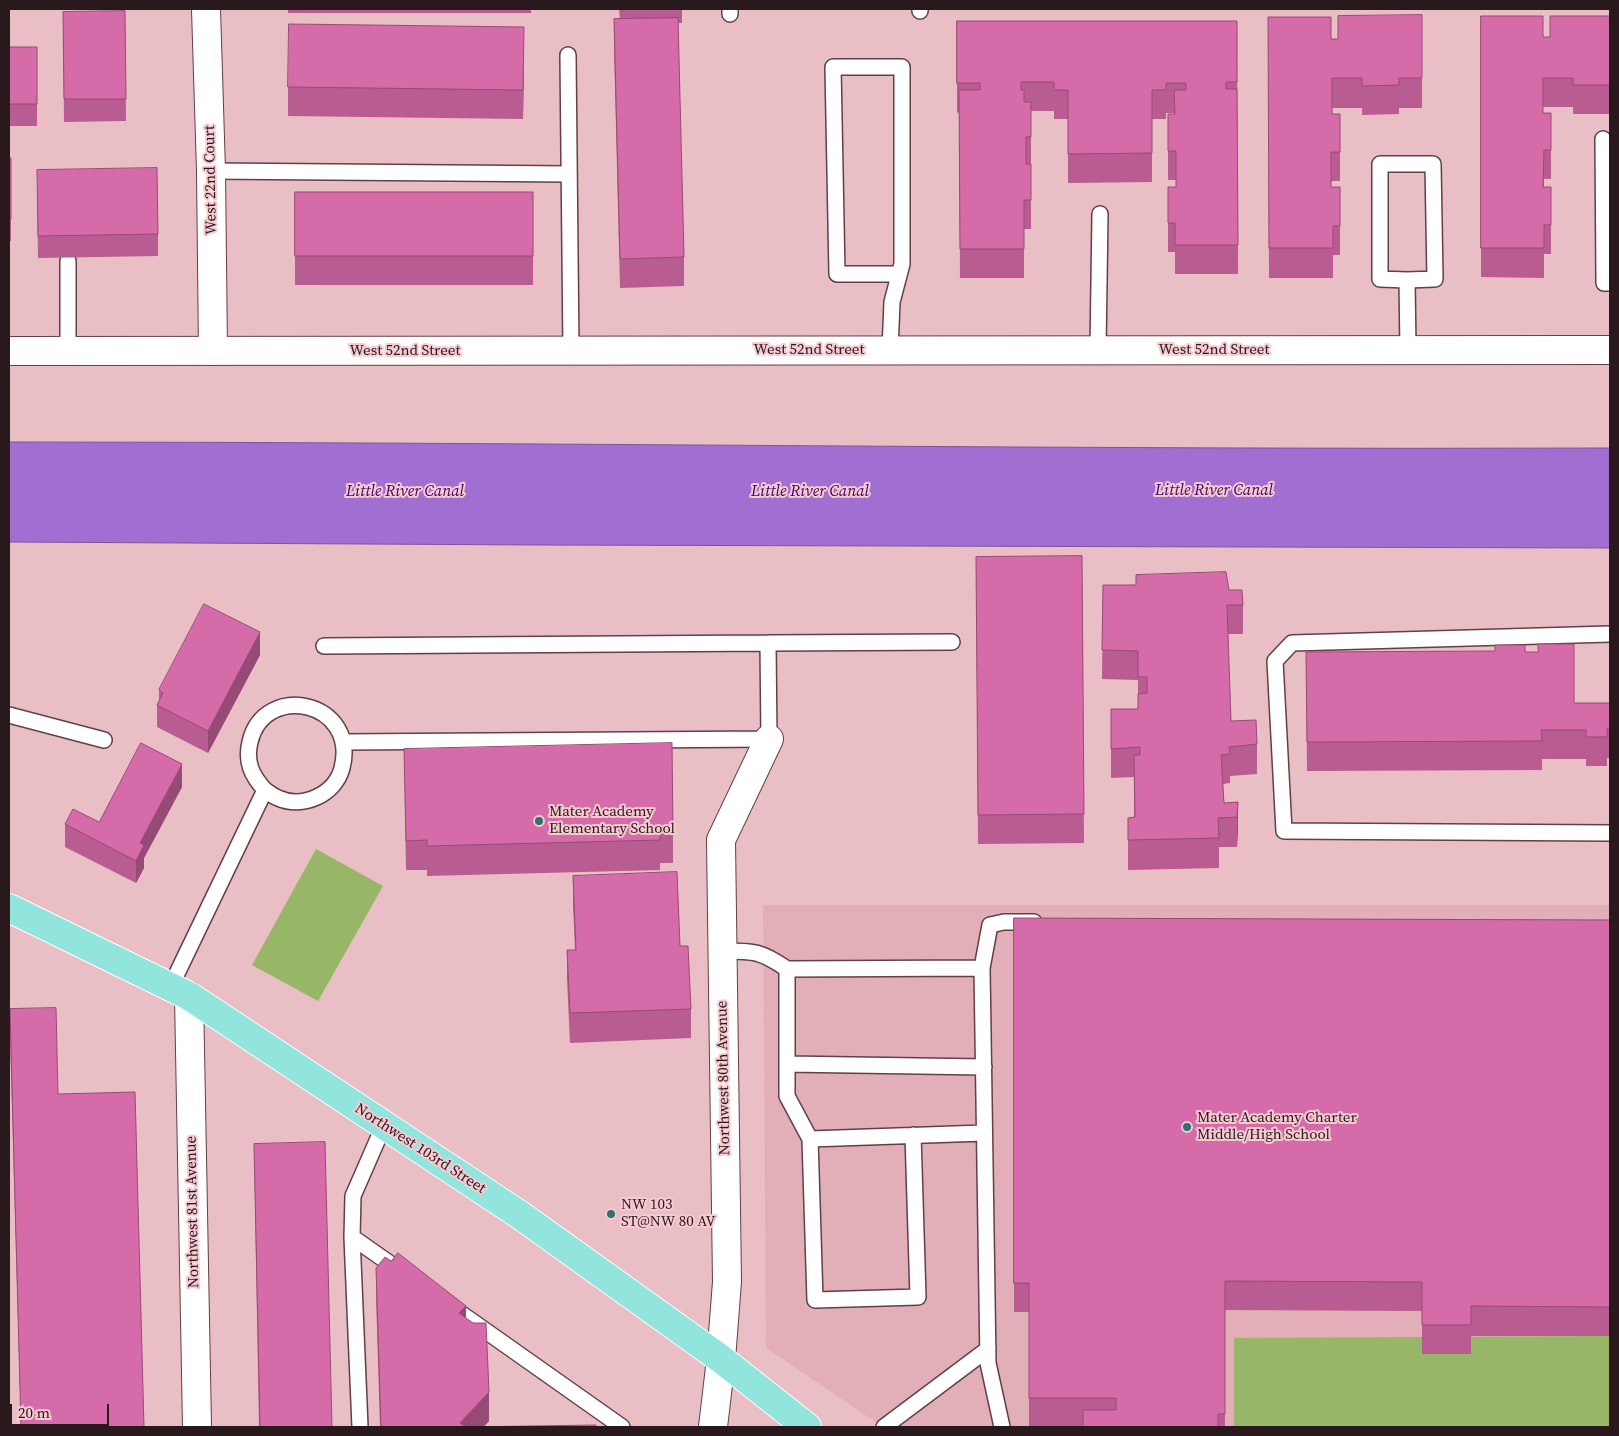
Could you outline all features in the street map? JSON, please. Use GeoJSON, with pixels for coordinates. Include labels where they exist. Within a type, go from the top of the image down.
{"type":"FeatureCollection","features":[{"type":"Feature","properties":{"kind":"main road","name":"Northwest 103rd Street"},"geometry":{"type":"LineString","coordinates":[[9,908],[179,992],[384,1125],[520,1215],[721,1359],[807,1427]]}},
{"type":"Feature","properties":{"kind":"street","name":"West 22nd Court"},"geometry":{"type":"LineString","coordinates":[[206,9],[211,171],[213,351]]}},
{"type":"Feature","properties":{"kind":"street","name":"West 52nd Street"},"geometry":{"type":"LineString","coordinates":[[9,351],[1610,350]]}},
{"type":"Feature","properties":{"kind":"street","name":"Northwest 80th Avenue"},"geometry":{"type":"LineString","coordinates":[[712,1427],[721,1359],[727,1282],[721,840],[769,739]]}},
{"type":"Feature","properties":{"kind":"street","name":"Northwest 81st Avenue"},"geometry":{"type":"LineString","coordinates":[[179,992],[197,1427]]}},
{"type":"Feature","properties":{"kind":"lane"},"geometry":{"type":"LineString","coordinates":[[568,55],[571,351]]}},
{"type":"Feature","properties":{"kind":"lane"},"geometry":{"type":"LineString","coordinates":[[890,350],[892,302],[902,264],[902,67],[833,67],[837,274],[899,274]]}},
{"type":"Feature","properties":{"kind":"lane"},"geometry":{"type":"LineString","coordinates":[[1603,139],[1604,283],[1610,283]]}},
{"type":"Feature","properties":{"kind":"lane"},"geometry":{"type":"LineString","coordinates":[[1380,164],[1433,164],[1435,279],[1407,280],[1380,279],[1380,164]]}},
{"type":"Feature","properties":{"kind":"lane"},"geometry":{"type":"LineString","coordinates":[[211,171],[569,174]]}},
{"type":"Feature","properties":{"kind":"lane"},"geometry":{"type":"LineString","coordinates":[[1098,350],[1100,214]]}},
{"type":"Feature","properties":{"kind":"lane"},"geometry":{"type":"LineString","coordinates":[[68,261],[68,351]]}},
{"type":"Feature","properties":{"kind":"lane"},"geometry":{"type":"LineString","coordinates":[[1407,280],[1408,350]]}},
{"type":"Feature","properties":{"kind":"lane"},"geometry":{"type":"LineString","coordinates":[[1610,634],[1292,642],[1275,661],[1284,831],[1610,833]]}},
{"type":"Feature","properties":{"kind":"lane"},"geometry":{"type":"LineString","coordinates":[[324,646],[952,642]]}},
{"type":"Feature","properties":{"kind":"lane"},"geometry":{"type":"LineString","coordinates":[[344,742],[769,739],[768,643]]}},
{"type":"Feature","properties":{"kind":"lane"},"geometry":{"type":"LineString","coordinates":[[300,705],[315,708],[328,716],[338,728],[344,742],[345,757],[341,772],[334,785],[322,794],[308,800],[293,802],[278,798],[265,790],[255,779],[249,765],[248,750],[252,735],[259,722],[271,712],[285,706],[300,705]]}},
{"type":"Feature","properties":{"kind":"lane"},"geometry":{"type":"LineString","coordinates":[[9,715],[104,740]]}},
{"type":"Feature","properties":{"kind":"lane"},"geometry":{"type":"LineString","coordinates":[[179,992],[265,790]]}},
{"type":"Feature","properties":{"kind":"lane"},"geometry":{"type":"LineString","coordinates":[[1002,1427],[988,1364],[982,968],[990,924],[1004,922],[1053,922]]}},
{"type":"Feature","properties":{"kind":"lane"},"geometry":{"type":"LineString","coordinates":[[723,952],[752,952],[770,958],[787,969],[982,968]]}},
{"type":"Feature","properties":{"kind":"lane"},"geometry":{"type":"LineString","coordinates":[[787,969],[787,1096],[810,1138],[815,1300],[918,1296],[913,1135]]}},
{"type":"Feature","properties":{"kind":"lane"},"geometry":{"type":"LineString","coordinates":[[787,1064],[984,1067]]}},
{"type":"Feature","properties":{"kind":"lane"},"geometry":{"type":"LineString","coordinates":[[360,1427],[352,1237],[353,1196],[384,1125]]}},
{"type":"Feature","properties":{"kind":"lane"},"geometry":{"type":"LineString","coordinates":[[810,1138],[984,1133]]}},
{"type":"Feature","properties":{"kind":"lane"},"geometry":{"type":"LineString","coordinates":[[352,1237],[408,1276]]}},
{"type":"Feature","properties":{"kind":"lane"},"geometry":{"type":"LineString","coordinates":[[439,1298],[622,1427]]}},
{"type":"Feature","properties":{"kind":"lane"},"geometry":{"type":"LineString","coordinates":[[884,1427],[988,1349]]}},
{"type":"Feature","properties":{"kind":"shaded area","name":"Mater Academy Charter Middle/High School"},"geometry":{"type":"Polygon","coordinates":[[[763,905],[1610,905],[1610,1427],[883,1427],[766,1348],[763,905]]]}},
{"type":"Feature","properties":{"kind":"green space"},"geometry":{"type":"Polygon","coordinates":[[[316,849],[383,886],[318,1001],[252,965],[316,849]]]}},
{"type":"Feature","properties":{"kind":"green space"},"geometry":{"type":"Polygon","coordinates":[[[1610,1336],[1610,1427],[1234,1427],[1234,1338],[1610,1336]]]}},
{"type":"Feature","properties":{"kind":"water","name":"Little River Canal"},"geometry":{"type":"Polygon","coordinates":[[[9,442],[1610,448],[1610,548],[9,542],[9,442]]]}},
{"type":"Feature","properties":{"kind":"building"},"geometry":{"type":"Polygon","coordinates":[[[125,11],[126,99],[64,99],[63,12],[125,11]]]}},
{"type":"Feature","properties":{"kind":"building"},"geometry":{"type":"Polygon","coordinates":[[[1422,15],[1422,78],[1399,78],[1399,85],[1362,86],[1362,78],[1332,78],[1332,114],[1340,114],[1340,152],[1331,152],[1331,187],[1340,187],[1340,226],[1333,226],[1333,248],[1269,248],[1268,17],[1331,17],[1331,39],[1338,39],[1338,16],[1422,15]]]}},
{"type":"Feature","properties":{"kind":"building"},"geometry":{"type":"Polygon","coordinates":[[[1481,16],[1543,16],[1543,37],[1550,37],[1550,16],[1610,16],[1610,85],[1573,85],[1573,78],[1543,78],[1543,113],[1551,113],[1551,150],[1544,150],[1543,187],[1551,187],[1551,225],[1544,225],[1544,248],[1481,248],[1481,16]]]}},
{"type":"Feature","properties":{"kind":"building"},"geometry":{"type":"Polygon","coordinates":[[[678,18],[684,257],[620,259],[614,19],[678,18]]]}},
{"type":"Feature","properties":{"kind":"building"},"geometry":{"type":"Polygon","coordinates":[[[957,21],[1237,21],[1237,82],[1226,82],[1226,89],[1237,89],[1238,245],[1175,245],[1175,223],[1168,223],[1168,187],[1176,187],[1176,151],[1168,151],[1168,114],[1175,114],[1174,90],[1186,90],[1186,83],[1166,83],[1166,90],[1152,90],[1152,153],[1068,154],[1068,90],[1054,90],[1054,82],[1021,82],[1021,90],[1024,90],[1024,102],[1031,102],[1031,137],[1026,137],[1026,164],[1031,164],[1031,200],[1024,200],[1024,249],[960,249],[959,90],[980,90],[980,83],[957,83],[957,21]]]}},
{"type":"Feature","properties":{"kind":"building"},"geometry":{"type":"Polygon","coordinates":[[[289,24],[524,27],[523,90],[288,87],[289,24]]]}},
{"type":"Feature","properties":{"kind":"building"},"geometry":{"type":"Polygon","coordinates":[[[9,47],[37,47],[37,104],[9,104],[9,47]]]}},
{"type":"Feature","properties":{"kind":"building"},"geometry":{"type":"Polygon","coordinates":[[[9,158],[11,158],[11,219],[9,219],[9,158]]]}},
{"type":"Feature","properties":{"kind":"building"},"geometry":{"type":"Polygon","coordinates":[[[157,168],[158,234],[38,236],[37,170],[157,168]]]}},
{"type":"Feature","properties":{"kind":"building"},"geometry":{"type":"Polygon","coordinates":[[[295,192],[533,192],[533,256],[295,256],[295,192]]]}},
{"type":"Feature","properties":{"kind":"building"},"geometry":{"type":"Polygon","coordinates":[[[1082,556],[1084,814],[978,815],[976,557],[1082,556]]]}},
{"type":"Feature","properties":{"kind":"building"},"geometry":{"type":"Polygon","coordinates":[[[1226,572],[1229,590],[1242,590],[1243,605],[1227,605],[1231,721],[1256,720],[1257,744],[1229,747],[1230,754],[1221,755],[1224,803],[1238,802],[1237,817],[1218,818],[1219,838],[1128,840],[1128,818],[1135,817],[1134,755],[1140,755],[1140,747],[1111,749],[1111,709],[1138,709],[1138,694],[1147,693],[1147,677],[1138,677],[1138,651],[1102,650],[1103,585],[1136,585],[1136,575],[1226,572]]]}},
{"type":"Feature","properties":{"kind":"building"},"geometry":{"type":"Polygon","coordinates":[[[204,604],[260,632],[208,731],[157,705],[163,693],[159,690],[204,604]]]}},
{"type":"Feature","properties":{"kind":"building"},"geometry":{"type":"Polygon","coordinates":[[[1538,644],[1574,644],[1574,703],[1610,703],[1610,729],[1607,729],[1607,737],[1586,737],[1586,730],[1541,730],[1542,741],[1307,742],[1306,652],[1495,651],[1495,645],[1525,645],[1525,652],[1538,652],[1538,644]]]}},
{"type":"Feature","properties":{"kind":"building"},"geometry":{"type":"Polygon","coordinates":[[[141,743],[182,764],[140,843],[144,845],[136,861],[65,824],[73,809],[99,822],[141,743]]]}},
{"type":"Feature","properties":{"kind":"building","name":"Mater Academy Elementary School"},"geometry":{"type":"Polygon","coordinates":[[[672,743],[673,833],[660,834],[660,840],[427,846],[427,840],[406,841],[404,749],[672,743]]]}},
{"type":"Feature","properties":{"kind":"building"},"geometry":{"type":"Polygon","coordinates":[[[677,872],[680,946],[688,946],[691,1009],[570,1013],[567,950],[576,950],[573,876],[677,872]]]}},
{"type":"Feature","properties":{"kind":"building"},"geometry":{"type":"Polygon","coordinates":[[[1014,918],[1610,920],[1610,1307],[1471,1306],[1471,1325],[1422,1325],[1422,1282],[1225,1281],[1225,1414],[1218,1414],[1218,1427],[1083,1427],[1083,1410],[1116,1410],[1116,1398],[1029,1398],[1029,1283],[1014,1283],[1014,918]]]}},
{"type":"Feature","properties":{"kind":"building"},"geometry":{"type":"Polygon","coordinates":[[[56,1008],[58,1094],[135,1092],[144,1427],[21,1427],[10,1009],[56,1008]]]}},
{"type":"Feature","properties":{"kind":"building"},"geometry":{"type":"Polygon","coordinates":[[[325,1142],[332,1427],[260,1427],[254,1144],[325,1142]]]}},
{"type":"Feature","properties":{"kind":"building"},"geometry":{"type":"Polygon","coordinates":[[[398,1253],[466,1306],[459,1313],[473,1323],[486,1323],[489,1392],[460,1423],[466,1427],[381,1427],[376,1268],[385,1257],[391,1261],[398,1253]]]}},
{"type":"Feature","properties":{"kind":"building"},"geometry":{"type":"Polygon","coordinates":[[[596,1425],[596,1427],[466,1427],[596,1425]]]}},
{"type":"Feature","properties":{"kind":"place","name":"Mater Academy Elementary School"},"geometry":{"type":"Point","coordinates":[539,821]}},
{"type":"Feature","properties":{"kind":"place","name":"Mater Academy Charter Middle/High School"},"geometry":{"type":"Point","coordinates":[1187,1127]}},
{"type":"Feature","properties":{"kind":"place","name":"NW 103 ST@NW 80 AV"},"geometry":{"type":"Point","coordinates":[611,1214]}}]}
